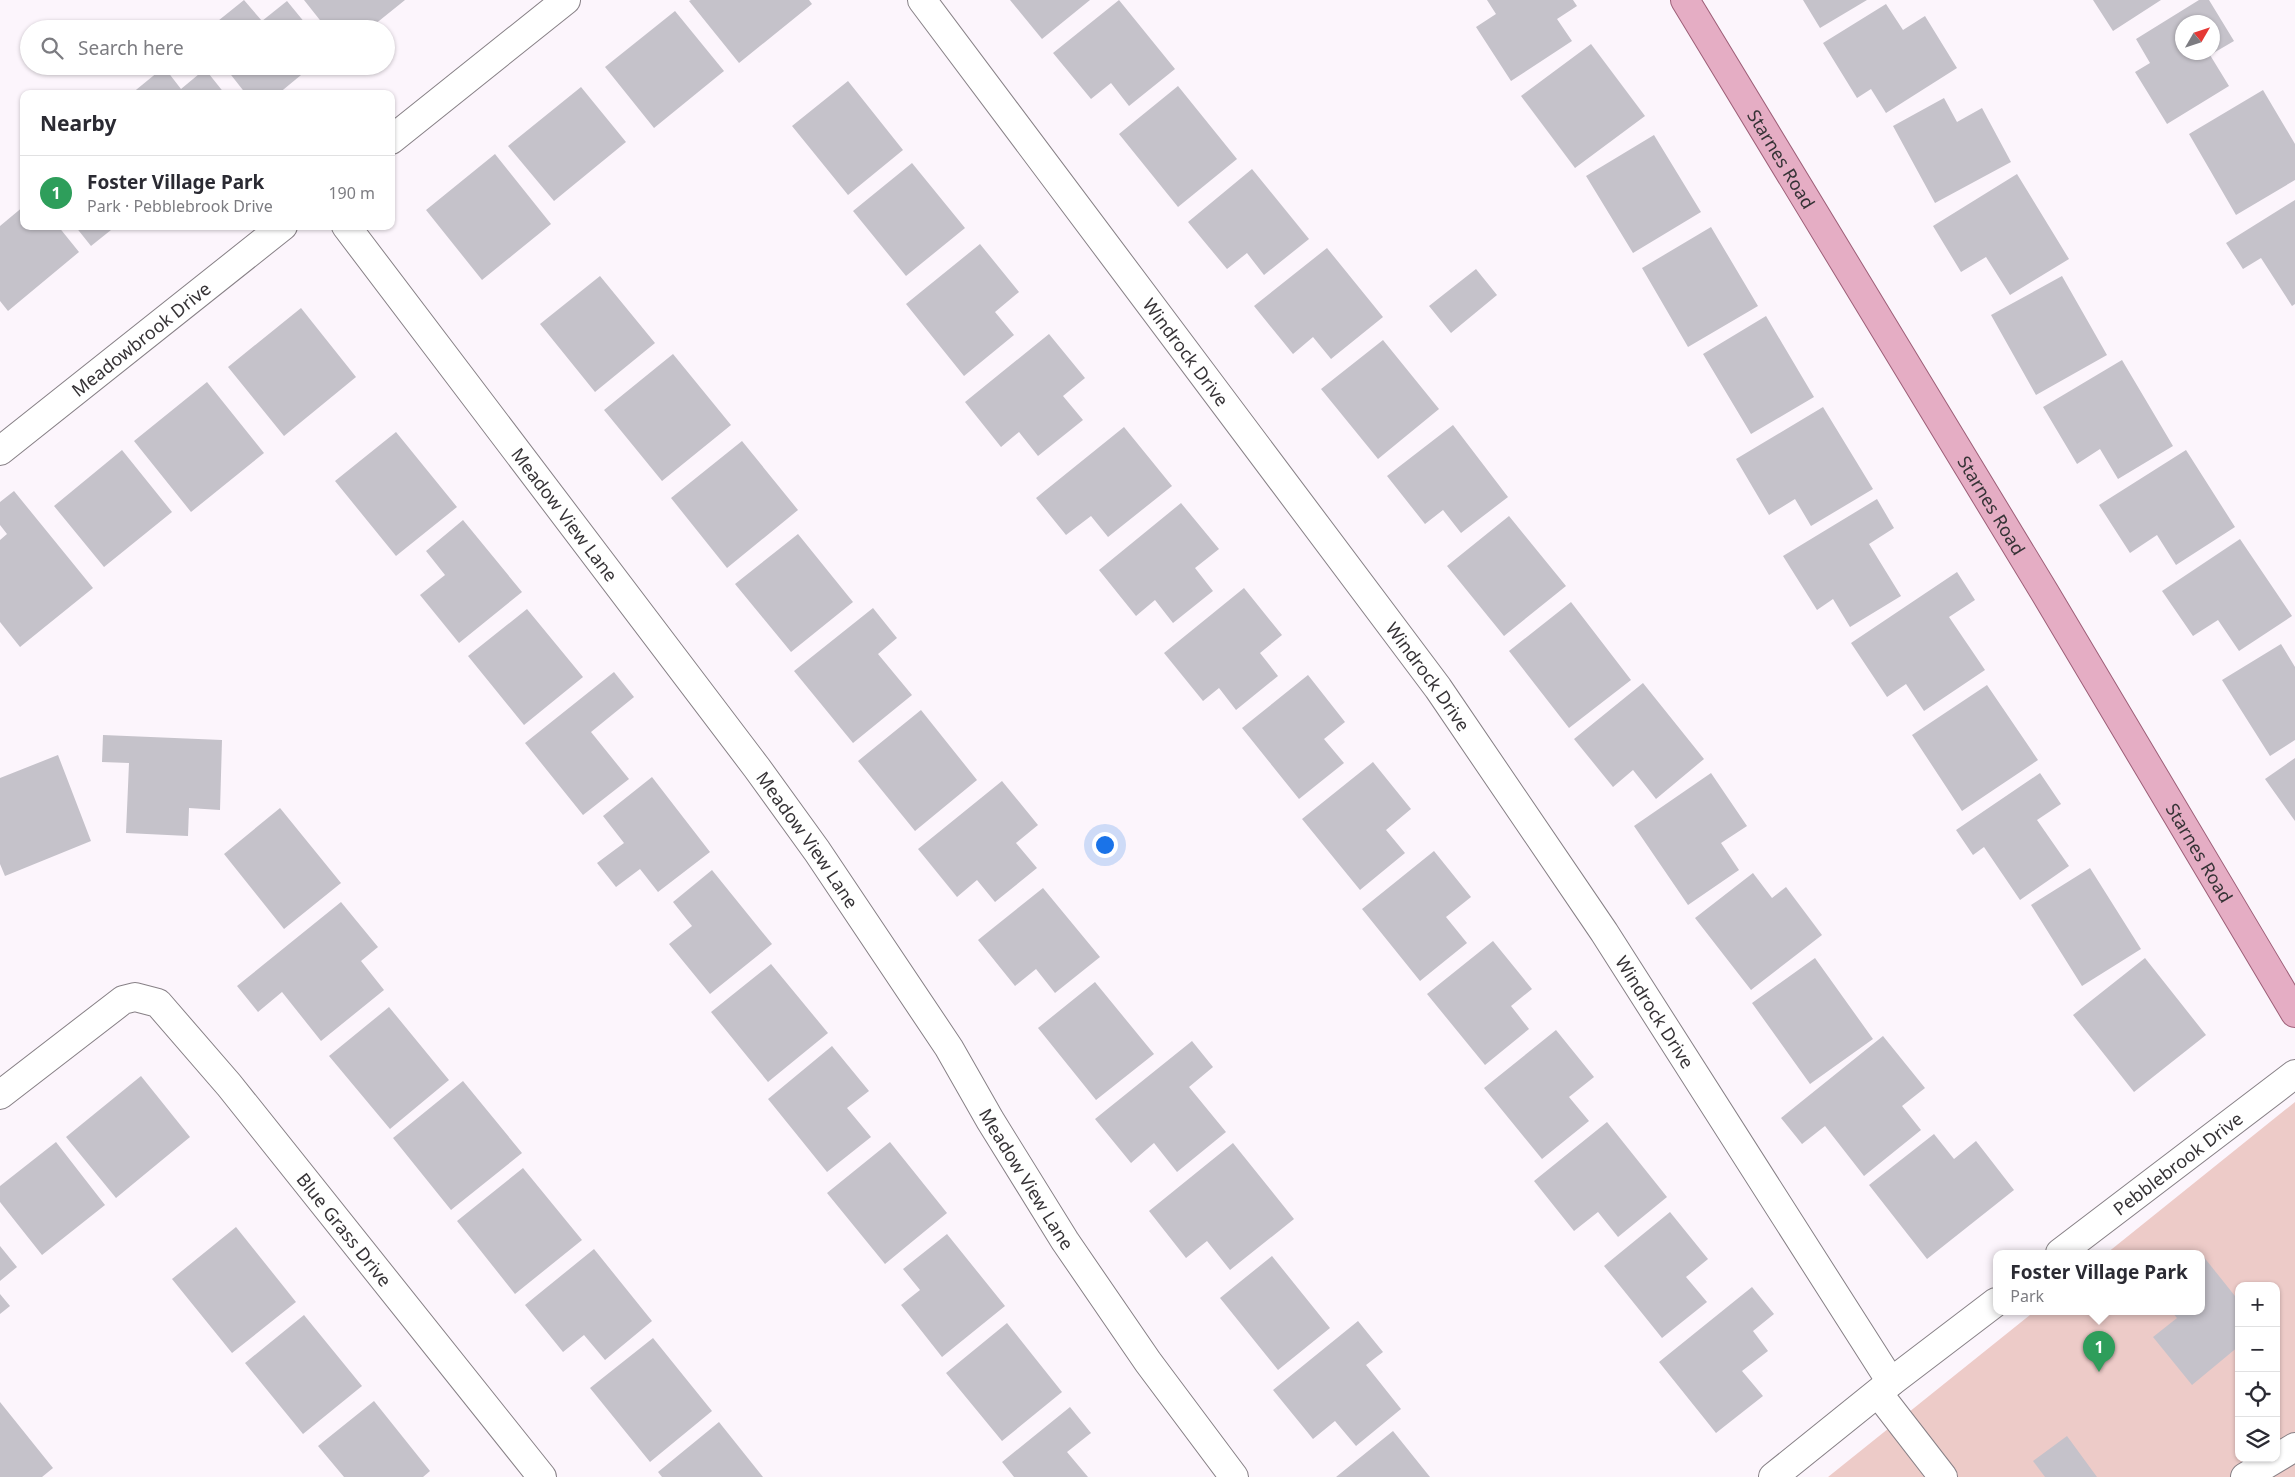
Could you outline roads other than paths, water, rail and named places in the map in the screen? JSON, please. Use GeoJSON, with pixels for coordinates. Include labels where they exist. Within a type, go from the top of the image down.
{"type":"FeatureCollection","features":[{"type":"Feature","properties":{"kind":"main road","name":"Starnes Road"},"geometry":{"type":"LineString","coordinates":[[1685,0],[2050,602],[2295,1013]]}},
{"type":"Feature","properties":{"kind":"street"},"geometry":{"type":"LineString","coordinates":[[395,137],[566,0]]}},
{"type":"Feature","properties":{"kind":"street","name":"Windrock Drive"},"geometry":{"type":"LineString","coordinates":[[922,0],[1438,688],[1604,932],[1885,1387],[1943,1477]]}},
{"type":"Feature","properties":{"kind":"street","name":"Meadowbrook Drive"},"geometry":{"type":"LineString","coordinates":[[0,451],[278,230]]}},
{"type":"Feature","properties":{"kind":"street","name":"Meadow View Lane"},"geometry":{"type":"LineString","coordinates":[[349,230],[757,768],[817,851],[949,1048],[990,1120],[1065,1241],[1148,1362],[1234,1477]]}},
{"type":"Feature","properties":{"kind":"street","name":"Blue Grass Drive"},"geometry":{"type":"LineString","coordinates":[[0,1095],[123,1000],[135,997],[158,1003],[230,1085],[542,1477]]}},
{"type":"Feature","properties":{"kind":"street","name":"Pebblebrook Drive"},"geometry":{"type":"LineString","coordinates":[[2064,1250],[2295,1074]]}},
{"type":"Feature","properties":{"kind":"street"},"geometry":{"type":"LineString","coordinates":[[1773,1477],[1885,1387],[1993,1304]]}},
{"type":"Feature","properties":{"kind":"street"},"geometry":{"type":"LineString","coordinates":[[2245,1477],[2295,1447]]}},
{"type":"Feature","properties":{"kind":"place","name":"Foster Village Park"},"geometry":{"type":"Point","coordinates":[2099,1372]}}]}
